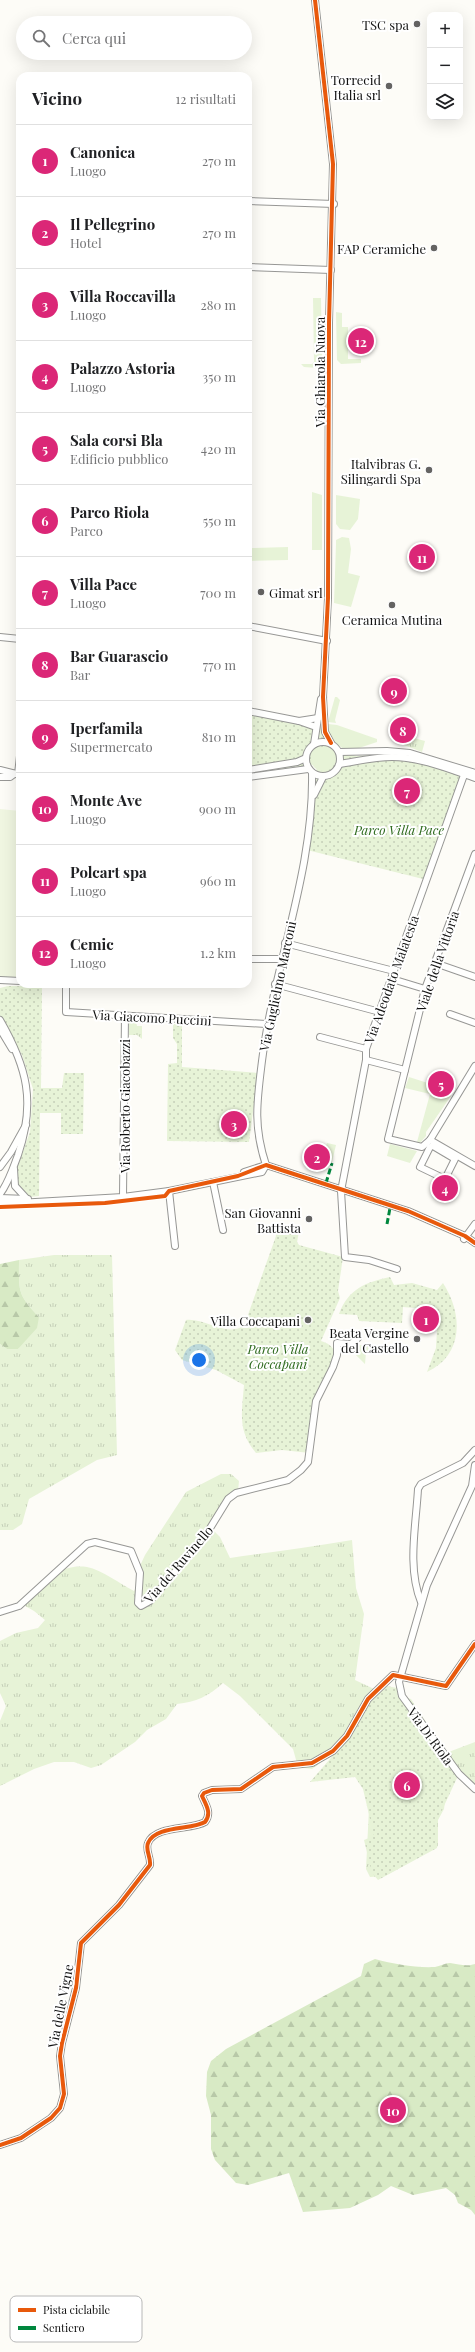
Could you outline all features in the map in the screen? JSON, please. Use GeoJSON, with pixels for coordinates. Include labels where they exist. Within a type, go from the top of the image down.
{"type":"FeatureCollection","features":[{"type":"Feature","properties":{"kind":"street","name":"Via Ghiarola Nuova"},"geometry":{"type":"LineString","coordinates":[[315,0],[333,158],[334,204],[331,270],[327,641],[323,697],[325,732],[331,744]]}},
{"type":"Feature","properties":{"kind":"street"},"geometry":{"type":"LineString","coordinates":[[252,201],[334,204]]}},
{"type":"Feature","properties":{"kind":"street"},"geometry":{"type":"LineString","coordinates":[[252,267],[331,270]]}},
{"type":"Feature","properties":{"kind":"street"},"geometry":{"type":"LineString","coordinates":[[252,627],[327,641]]}},
{"type":"Feature","properties":{"kind":"street"},"geometry":{"type":"LineString","coordinates":[[0,638],[16,640]]}},
{"type":"Feature","properties":{"kind":"street","name":"Via Ghiarola Nuova"},"geometry":{"type":"LineString","coordinates":[[314,744],[321,699],[323,697]]}},
{"type":"Feature","properties":{"kind":"street"},"geometry":{"type":"LineString","coordinates":[[252,712],[316,727]]}},
{"type":"Feature","properties":{"kind":"street"},"geometry":{"type":"LineString","coordinates":[[299,722],[300,720],[318,718]]}},
{"type":"Feature","properties":{"kind":"street"},"geometry":{"type":"LineString","coordinates":[[320,742],[331,744],[339,752],[340,764],[334,773],[323,777],[313,798],[310,771],[306,758],[308,750],[314,744],[320,742]]}},
{"type":"Feature","properties":{"kind":"street"},"geometry":{"type":"LineString","coordinates":[[339,752],[387,751],[410,753],[475,773]]}},
{"type":"Feature","properties":{"kind":"street"},"geometry":{"type":"LineString","coordinates":[[340,764],[368,758],[394,757],[439,766],[475,778]]}},
{"type":"Feature","properties":{"kind":"street"},"geometry":{"type":"LineString","coordinates":[[252,769],[297,762],[306,758]]}},
{"type":"Feature","properties":{"kind":"street"},"geometry":{"type":"LineString","coordinates":[[0,770],[10,771],[16,774]]}},
{"type":"Feature","properties":{"kind":"street"},"geometry":{"type":"LineString","coordinates":[[252,777],[310,771],[323,777]]}},
{"type":"Feature","properties":{"kind":"street"},"geometry":{"type":"LineString","coordinates":[[0,776],[10,777],[16,774]]}},
{"type":"Feature","properties":{"kind":"street","name":"Via Adeodato Malatesta"},"geometry":{"type":"LineString","coordinates":[[397,1269],[370,1260],[345,1257],[341,1189],[347,1166],[366,1060],[366,1050],[464,775]]}},
{"type":"Feature","properties":{"kind":"street","name":"Via Guglielmo Marconi"},"geometry":{"type":"LineString","coordinates":[[266,1165],[259,1143],[256,1119],[266,1024],[301,874],[313,798]]}},
{"type":"Feature","properties":{"kind":"street","name":"Viale della Vittoria"},"geometry":{"type":"LineString","coordinates":[[430,1140],[422,1147],[387,1138],[425,989],[475,854]]}},
{"type":"Feature","properties":{"kind":"street"},"geometry":{"type":"LineString","coordinates":[[285,943],[394,971]]}},
{"type":"Feature","properties":{"kind":"street"},"geometry":{"type":"LineString","coordinates":[[252,959],[281,959]]}},
{"type":"Feature","properties":{"kind":"street"},"geometry":{"type":"LineString","coordinates":[[435,963],[475,977]]}},
{"type":"Feature","properties":{"kind":"street"},"geometry":{"type":"LineString","coordinates":[[392,979],[425,989]]}},
{"type":"Feature","properties":{"kind":"street"},"geometry":{"type":"LineString","coordinates":[[0,980],[12,982]]}},
{"type":"Feature","properties":{"kind":"street"},"geometry":{"type":"LineString","coordinates":[[0,985],[16,982]]}},
{"type":"Feature","properties":{"kind":"street"},"geometry":{"type":"LineString","coordinates":[[275,984],[380,1012]]}},
{"type":"Feature","properties":{"kind":"street","name":"Via Giacomo Puccini"},"geometry":{"type":"LineString","coordinates":[[66,988],[66,1012],[266,1024]]}},
{"type":"Feature","properties":{"kind":"street"},"geometry":{"type":"LineString","coordinates":[[450,1014],[475,1023]]}},
{"type":"Feature","properties":{"kind":"street","name":"Via Roberto Giacobazzi"},"geometry":{"type":"LineString","coordinates":[[124,1197],[125,1015]]}},
{"type":"Feature","properties":{"kind":"street"},"geometry":{"type":"LineString","coordinates":[[0,1020],[18,1056],[28,1090],[26,1131],[14,1168],[0,1194]]}},
{"type":"Feature","properties":{"kind":"street"},"geometry":{"type":"LineString","coordinates":[[0,1029],[18,1056]]}},
{"type":"Feature","properties":{"kind":"street"},"geometry":{"type":"LineString","coordinates":[[320,1037],[366,1050]]}},
{"type":"Feature","properties":{"kind":"street"},"geometry":{"type":"LineString","coordinates":[[366,1060],[405,1070]]}},
{"type":"Feature","properties":{"kind":"street"},"geometry":{"type":"LineString","coordinates":[[475,1066],[430,1140],[475,1166]]}},
{"type":"Feature","properties":{"kind":"street"},"geometry":{"type":"LineString","coordinates":[[0,1167],[11,1152],[26,1125]]}},
{"type":"Feature","properties":{"kind":"street"},"geometry":{"type":"LineString","coordinates":[[433,1146],[455,1159],[445,1178],[420,1166],[427,1152],[430,1147],[433,1146]]}},
{"type":"Feature","properties":{"kind":"street"},"geometry":{"type":"LineString","coordinates":[[2,1202],[37,1203],[39,1201],[124,1197],[169,1191],[262,1172],[266,1165]]}},
{"type":"Feature","properties":{"kind":"street"},"geometry":{"type":"LineString","coordinates":[[238,1176],[266,1165],[408,1211],[475,1243]]}},
{"type":"Feature","properties":{"kind":"street"},"geometry":{"type":"LineString","coordinates":[[14,1168],[15,1186],[27,1199]]}},
{"type":"Feature","properties":{"kind":"street"},"geometry":{"type":"LineString","coordinates":[[213,1182],[223,1230]]}},
{"type":"Feature","properties":{"kind":"street"},"geometry":{"type":"LineString","coordinates":[[169,1191],[175,1246]]}},
{"type":"Feature","properties":{"kind":"street"},"geometry":{"type":"LineString","coordinates":[[2,1202],[27,1199],[37,1199],[39,1201]]}},
{"type":"Feature","properties":{"kind":"street"},"geometry":{"type":"LineString","coordinates":[[465,1238],[475,1224]]}},
{"type":"Feature","properties":{"kind":"street","name":"Via del Ruvinello"},"geometry":{"type":"LineString","coordinates":[[0,1612],[12,1610],[19,1606],[81,1549],[95,1542],[132,1551],[140,1573],[138,1603],[141,1606],[150,1601],[204,1538],[228,1499],[236,1493],[288,1480],[301,1470],[308,1462],[316,1401],[338,1355],[337,1343],[351,1344],[358,1338]]}},
{"type":"Feature","properties":{"kind":"street"},"geometry":{"type":"LineString","coordinates":[[421,1602],[415,1587],[413,1559],[418,1489],[421,1484],[456,1467],[466,1460],[475,1450]]}},
{"type":"Feature","properties":{"kind":"street"},"geometry":{"type":"LineString","coordinates":[[466,1460],[474,1469]]}},
{"type":"Feature","properties":{"kind":"street"},"geometry":{"type":"LineString","coordinates":[[475,1464],[472,1486],[421,1602],[400,1676],[446,1686],[475,1644]]}},
{"type":"Feature","properties":{"kind":"street"},"geometry":{"type":"LineString","coordinates":[[415,1587],[426,1589]]}},
{"type":"Feature","properties":{"kind":"street","name":"Via delle Vigne"},"geometry":{"type":"LineString","coordinates":[[0,2145],[21,2138],[51,2118],[60,2108],[64,2094],[60,2056],[76,1988],[81,1943],[119,1905],[150,1865],[151,1859],[147,1850],[148,1843],[152,1837],[164,1831],[205,1822],[209,1817],[209,1812],[202,1796],[204,1793],[212,1790],[241,1789],[273,1767],[312,1763],[333,1751],[347,1736],[368,1699],[393,1675],[400,1676]]}},
{"type":"Feature","properties":{"kind":"street","name":"Via Di Riola"},"geometry":{"type":"LineString","coordinates":[[400,1676],[402,1696],[454,1768],[475,1790]]}},
{"type":"Feature","properties":{"kind":"green space"},"geometry":{"type":"Polygon","coordinates":[[[313,298],[321,298],[322,363],[318,368],[304,367],[301,364],[312,364],[314,362],[313,298]]]}},
{"type":"Feature","properties":{"kind":"green space"},"geometry":{"type":"Polygon","coordinates":[[[336,312],[342,313],[342,327],[348,327],[348,359],[361,359],[361,363],[341,364],[337,360],[336,312]]]}},
{"type":"Feature","properties":{"kind":"green space"},"geometry":{"type":"Polygon","coordinates":[[[312,492],[322,495],[322,550],[312,550],[312,492]]]}},
{"type":"Feature","properties":{"kind":"green space"},"geometry":{"type":"Polygon","coordinates":[[[336,495],[360,499],[358,519],[350,530],[340,529],[336,524],[336,495]]]}},
{"type":"Feature","properties":{"kind":"green space"},"geometry":{"type":"Polygon","coordinates":[[[342,537],[349,538],[351,549],[348,573],[360,576],[351,607],[334,603],[336,540],[342,537]]]}},
{"type":"Feature","properties":{"kind":"green space"},"geometry":{"type":"Polygon","coordinates":[[[288,547],[288,560],[252,561],[252,548],[288,547]]]}},
{"type":"Feature","properties":{"kind":"green space"},"geometry":{"type":"Polygon","coordinates":[[[335,697],[340,700],[335,720],[336,723],[328,722],[335,697]]]}},
{"type":"Feature","properties":{"kind":"green space","name":"Parco Villa Pace"},"geometry":{"type":"Polygon","coordinates":[[[252,709],[322,726],[326,746],[356,756],[391,754],[463,772],[427,880],[307,850],[317,764],[252,773],[252,709]]]}},
{"type":"Feature","properties":{"kind":"green space"},"geometry":{"type":"Polygon","coordinates":[[[328,724],[337,725],[377,739],[377,742],[359,748],[344,749],[332,739],[328,724]]]}},
{"type":"Feature","properties":{"kind":"green space"},"geometry":{"type":"Polygon","coordinates":[[[403,735],[425,741],[422,752],[404,745],[399,740],[403,735]]]}},
{"type":"Feature","properties":{"kind":"green space"},"geometry":{"type":"Polygon","coordinates":[[[323,747],[328,748],[334,754],[334,764],[328,770],[323,771],[318,770],[312,764],[311,759],[312,754],[318,748],[323,747]]]}},
{"type":"Feature","properties":{"kind":"green space"},"geometry":{"type":"Polygon","coordinates":[[[0,809],[16,811],[16,980],[0,981],[0,809]]]}},
{"type":"Feature","properties":{"kind":"green space"},"geometry":{"type":"Polygon","coordinates":[[[16,986],[16,988],[42,988],[41,1088],[62,1088],[64,1073],[84,1073],[83,1134],[61,1134],[61,1113],[40,1113],[39,1196],[29,1197],[17,1183],[16,1171],[30,1132],[33,1089],[22,1055],[0,1017],[0,988],[16,986]]]}},
{"type":"Feature","properties":{"kind":"green space"},"geometry":{"type":"Polygon","coordinates":[[[131,1021],[136,1021],[137,1026],[142,1026],[142,1039],[137,1035],[129,1035],[129,1023],[131,1021]]]}},
{"type":"Feature","properties":{"kind":"green space"},"geometry":{"type":"Polygon","coordinates":[[[173,1024],[182,1024],[182,1067],[258,1073],[249,1142],[167,1141],[168,1064],[177,1063],[177,1044],[173,1038],[173,1024]]]}},
{"type":"Feature","properties":{"kind":"green space"},"geometry":{"type":"Polygon","coordinates":[[[409,1077],[437,1086],[451,1096],[420,1143],[417,1142],[430,1094],[405,1088],[409,1077]]]}},
{"type":"Feature","properties":{"kind":"green space"},"geometry":{"type":"Polygon","coordinates":[[[327,1143],[336,1145],[332,1162],[322,1158],[327,1143]]]}},
{"type":"Feature","properties":{"kind":"green space"},"geometry":{"type":"Polygon","coordinates":[[[390,1144],[417,1151],[410,1163],[387,1156],[390,1144]]]}},
{"type":"Feature","properties":{"kind":"green space","name":"Parco Villa Coccapani"},"geometry":{"type":"Polygon","coordinates":[[[275,1229],[299,1232],[297,1242],[299,1245],[343,1257],[338,1291],[340,1298],[321,1341],[331,1347],[334,1351],[334,1358],[315,1397],[311,1421],[310,1453],[282,1450],[256,1453],[250,1445],[243,1429],[242,1413],[244,1385],[216,1370],[182,1360],[175,1350],[186,1320],[193,1320],[229,1329],[237,1329],[244,1326],[276,1236],[275,1229]]]}},
{"type":"Feature","properties":{"kind":"green space"},"geometry":{"type":"Polygon","coordinates":[[[54,1255],[112,1255],[117,1455],[97,1460],[29,1499],[22,1524],[13,1530],[0,1530],[0,1344],[7,1349],[18,1349],[39,1317],[27,1303],[21,1292],[19,1260],[54,1255]]]}},
{"type":"Feature","properties":{"kind":"green space"},"geometry":{"type":"Polygon","coordinates":[[[19,1260],[21,1292],[27,1303],[39,1317],[37,1328],[18,1349],[7,1349],[0,1344],[0,1264],[19,1260]]]}},
{"type":"Feature","properties":{"kind":"green space"},"geometry":{"type":"Polygon","coordinates":[[[390,1277],[394,1285],[412,1283],[437,1290],[443,1283],[450,1295],[456,1320],[454,1345],[439,1365],[427,1372],[436,1348],[438,1310],[403,1307],[402,1323],[359,1321],[357,1315],[339,1314],[347,1298],[359,1288],[373,1281],[390,1277]]]}},
{"type":"Feature","properties":{"kind":"green space"},"geometry":{"type":"Polygon","coordinates":[[[357,1345],[399,1347],[398,1354],[366,1352],[365,1364],[354,1353],[352,1347],[357,1345]]]}},
{"type":"Feature","properties":{"kind":"green space"},"geometry":{"type":"Polygon","coordinates":[[[221,1474],[231,1474],[239,1481],[238,1491],[226,1503],[212,1529],[220,1537],[230,1558],[352,1540],[356,1588],[364,1614],[355,1680],[387,1695],[411,1699],[446,1753],[475,1742],[475,1785],[458,1772],[446,1793],[444,1809],[438,1820],[438,1846],[385,1876],[370,1877],[366,1869],[370,1788],[334,1753],[312,1769],[298,1767],[293,1749],[240,1696],[223,1683],[202,1698],[177,1704],[166,1719],[147,1730],[135,1742],[101,1765],[91,1768],[74,1762],[54,1762],[34,1769],[0,1786],[0,1721],[6,1706],[0,1693],[0,1641],[16,1633],[38,1628],[45,1620],[34,1611],[18,1602],[49,1577],[67,1568],[77,1567],[87,1567],[99,1571],[134,1591],[139,1582],[139,1568],[145,1555],[186,1492],[221,1474]]]}},
{"type":"Feature","properties":{"kind":"green space"},"geometry":{"type":"Polygon","coordinates":[[[387,1686],[397,1688],[398,1697],[457,1778],[437,1821],[437,1848],[378,1880],[372,1873],[364,1840],[374,1836],[363,1789],[355,1777],[310,1782],[349,1737],[363,1717],[370,1701],[387,1686]]]}},
{"type":"Feature","properties":{"kind":"green space"},"geometry":{"type":"Polygon","coordinates":[[[375,1959],[420,1967],[435,1967],[446,1963],[466,1965],[475,1964],[475,2215],[471,2210],[458,2203],[455,2195],[446,2188],[413,2195],[391,2186],[378,2195],[350,2208],[303,2212],[289,2173],[248,2185],[236,2183],[215,2160],[211,2149],[211,2115],[206,2096],[207,2072],[211,2061],[226,2049],[361,1976],[364,1964],[375,1959]]]}},
{"type":"Feature","properties":{"kind":"marked path"},"geometry":{"type":"LineString","coordinates":[[326,1183],[332,1163]]}},
{"type":"Feature","properties":{"kind":"marked path"},"geometry":{"type":"LineString","coordinates":[[387,1224],[390,1208]]}},
{"type":"Feature","properties":{"kind":"cycle path"},"geometry":{"type":"LineString","coordinates":[[315,0],[333,164],[329,323],[328,598],[323,697],[325,732],[331,743]]}},
{"type":"Feature","properties":{"kind":"cycle path"},"geometry":{"type":"LineString","coordinates":[[0,1207],[105,1203],[165,1196],[169,1191],[238,1176],[266,1165],[408,1211],[465,1236],[475,1243]]}},
{"type":"Feature","properties":{"kind":"cycle path"},"geometry":{"type":"LineString","coordinates":[[0,2145],[21,2138],[51,2118],[60,2108],[64,2094],[60,2056],[76,1988],[81,1943],[119,1905],[150,1865],[147,1846],[152,1837],[158,1833],[205,1822],[208,1812],[202,1796],[204,1793],[212,1790],[241,1789],[273,1767],[312,1763],[333,1751],[347,1736],[368,1699],[393,1675],[446,1686],[475,1644]]}},
{"type":"Feature","properties":{"kind":"place","name":"TSC spa"},"geometry":{"type":"Point","coordinates":[417,24]}},
{"type":"Feature","properties":{"kind":"place","name":"Torrecid Italia srl"},"geometry":{"type":"Point","coordinates":[389,86]}},
{"type":"Feature","properties":{"kind":"place","name":"FAP Ceramiche"},"geometry":{"type":"Point","coordinates":[434,248]}},
{"type":"Feature","properties":{"kind":"place","name":"Cemic"},"geometry":{"type":"Point","coordinates":[361,341]}},
{"type":"Feature","properties":{"kind":"place","name":"Italvibras G. Silingardi Spa"},"geometry":{"type":"Point","coordinates":[429,470]}},
{"type":"Feature","properties":{"kind":"place","name":"Polcart spa"},"geometry":{"type":"Point","coordinates":[422,557]}},
{"type":"Feature","properties":{"kind":"place","name":"Gimat srl"},"geometry":{"type":"Point","coordinates":[261,592]}},
{"type":"Feature","properties":{"kind":"place","name":"Ceramica Mutina"},"geometry":{"type":"Point","coordinates":[392,605]}},
{"type":"Feature","properties":{"kind":"place","name":"Iperfamila"},"geometry":{"type":"Point","coordinates":[394,691]}},
{"type":"Feature","properties":{"kind":"place","name":"Bar Guarascio"},"geometry":{"type":"Point","coordinates":[403,730]}},
{"type":"Feature","properties":{"kind":"place","name":"Villa Pace"},"geometry":{"type":"Point","coordinates":[407,791]}},
{"type":"Feature","properties":{"kind":"place","name":"Sala corsi Bla"},"geometry":{"type":"Point","coordinates":[441,1084]}},
{"type":"Feature","properties":{"kind":"place","name":"Villa Roccavilla"},"geometry":{"type":"Point","coordinates":[234,1124]}},
{"type":"Feature","properties":{"kind":"place","name":"Il Pellegrino"},"geometry":{"type":"Point","coordinates":[317,1157]}},
{"type":"Feature","properties":{"kind":"place","name":"Palazzo Astoria"},"geometry":{"type":"Point","coordinates":[445,1188]}},
{"type":"Feature","properties":{"kind":"place","name":"San Giovanni Battista"},"geometry":{"type":"Point","coordinates":[309,1219]}},
{"type":"Feature","properties":{"kind":"place","name":"Canonica"},"geometry":{"type":"Point","coordinates":[426,1319]}},
{"type":"Feature","properties":{"kind":"place","name":"Villa Coccapani"},"geometry":{"type":"Point","coordinates":[308,1320]}},
{"type":"Feature","properties":{"kind":"place","name":"Beata Vergine del Castello"},"geometry":{"type":"Point","coordinates":[417,1339]}},
{"type":"Feature","properties":{"kind":"place","name":"Parco Riola"},"geometry":{"type":"Point","coordinates":[407,1785]}},
{"type":"Feature","properties":{"kind":"place","name":"Monte Ave"},"geometry":{"type":"Point","coordinates":[393,2110]}}]}
